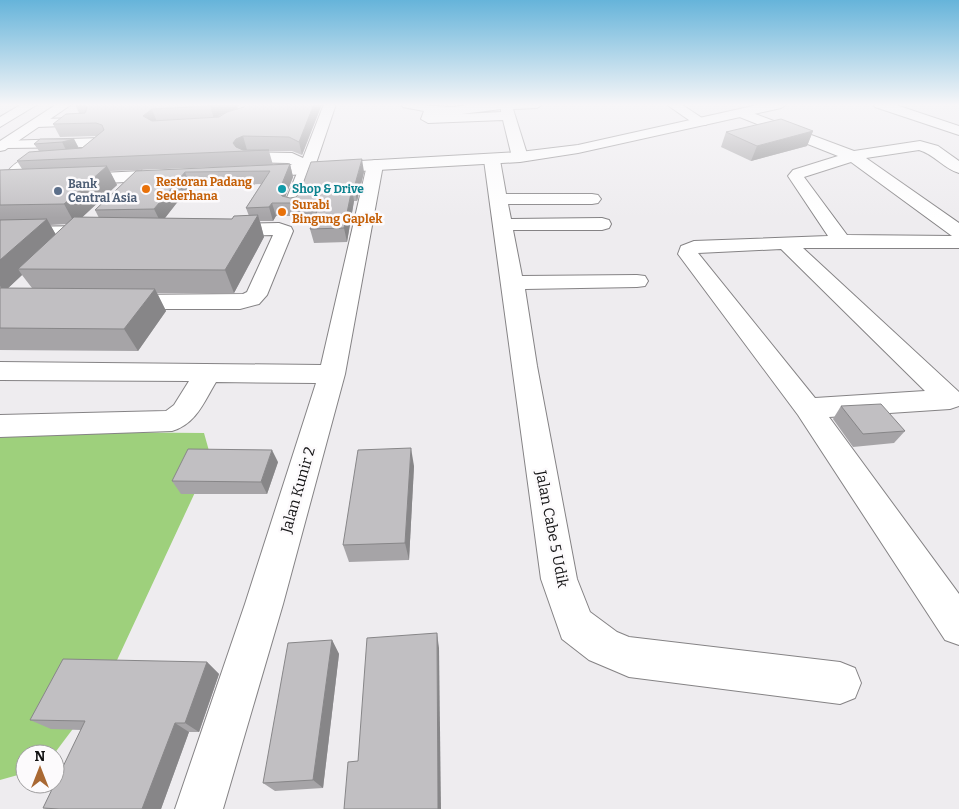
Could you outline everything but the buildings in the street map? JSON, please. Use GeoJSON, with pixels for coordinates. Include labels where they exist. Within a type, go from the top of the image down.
{"type":"FeatureCollection","features":[{"type":"Feature","properties":{"kind":"main road"},"geometry":{"type":"LineString","coordinates":[[9,142],[10,171]]}},
{"type":"Feature","properties":{"kind":"main road"},"geometry":{"type":"LineString","coordinates":[[10,171],[38,159],[84,157],[102,142],[100,142]]}},
{"type":"Feature","properties":{"kind":"main road"},"geometry":{"type":"LineString","coordinates":[[293,205],[317,142]]}},
{"type":"Feature","properties":{"kind":"main road"},"geometry":{"type":"LineString","coordinates":[[516,142],[520,158]]}},
{"type":"Feature","properties":{"kind":"main road"},"geometry":{"type":"LineString","coordinates":[[10,171],[117,172],[492,160],[520,158],[611,142]]}},
{"type":"Feature","properties":{"kind":"main road"},"geometry":{"type":"LineString","coordinates":[[807,142],[848,158],[955,242]]}},
{"type":"Feature","properties":{"kind":"main road"},"geometry":{"type":"LineString","coordinates":[[841,241],[796,176],[799,173],[848,158],[920,145],[933,149],[959,168]]}},
{"type":"Feature","properties":{"kind":"main road"},"geometry":{"type":"LineString","coordinates":[[247,157],[292,158],[309,166]]}},
{"type":"Feature","properties":{"kind":"main road","name":"Jalan Cabe 5 Udik"},"geometry":{"type":"LineString","coordinates":[[492,160],[514,283],[524,366],[559,579],[576,625],[603,646],[629,657],[840,683]]}},
{"type":"Feature","properties":{"kind":"main road","name":"Jalan Kunir 2"},"geometry":{"type":"LineString","coordinates":[[199,809],[264,604],[332,374],[375,165]]}},
{"type":"Feature","properties":{"kind":"main road"},"geometry":{"type":"LineString","coordinates":[[10,171],[117,172],[138,176],[309,166]]}},
{"type":"Feature","properties":{"kind":"main road"},"geometry":{"type":"LineString","coordinates":[[116,197],[138,176]]}},
{"type":"Feature","properties":{"kind":"main road"},"geometry":{"type":"LineString","coordinates":[[501,212],[592,199]]}},
{"type":"Feature","properties":{"kind":"main road"},"geometry":{"type":"LineString","coordinates":[[60,253],[102,211]]}},
{"type":"Feature","properties":{"kind":"main road"},"geometry":{"type":"LineString","coordinates":[[501,212],[602,224]]}},
{"type":"Feature","properties":{"kind":"main road"},"geometry":{"type":"LineString","coordinates":[[101,302],[240,302],[251,300],[256,295],[284,232],[279,230],[200,230]]}},
{"type":"Feature","properties":{"kind":"main road"},"geometry":{"type":"LineString","coordinates":[[0,233],[111,232]]}},
{"type":"Feature","properties":{"kind":"main road"},"geometry":{"type":"LineString","coordinates":[[955,242],[786,242],[694,248],[688,250],[688,254],[808,408],[959,626]]}},
{"type":"Feature","properties":{"kind":"main road"},"geometry":{"type":"LineString","coordinates":[[786,242],[956,402]]}},
{"type":"Feature","properties":{"kind":"main road"},"geometry":{"type":"LineString","coordinates":[[514,283],[637,281]]}},
{"type":"Feature","properties":{"kind":"main road"},"geometry":{"type":"LineString","coordinates":[[0,371],[332,374]]}},
{"type":"Feature","properties":{"kind":"main road"},"geometry":{"type":"LineString","coordinates":[[0,426],[172,421],[184,412],[207,374]]}},
{"type":"Feature","properties":{"kind":"main road"},"geometry":{"type":"LineString","coordinates":[[808,408],[956,402]]}},
{"type":"Feature","properties":{"kind":"green space"},"geometry":{"type":"Polygon","coordinates":[[[80,432],[204,433],[211,458],[105,686],[62,744],[15,744],[15,776],[0,780],[0,434],[80,432]]]}},
{"type":"Feature","properties":{"kind":"place","name":"Restoran Padang Sederhana"},"geometry":{"type":"Point","coordinates":[146,189]}},
{"type":"Feature","properties":{"kind":"place","name":"Shop & Drive"},"geometry":{"type":"Point","coordinates":[282,189]}},
{"type":"Feature","properties":{"kind":"place","name":"Bank Central Asia"},"geometry":{"type":"Point","coordinates":[58,191]}},
{"type":"Feature","properties":{"kind":"place","name":"Surabi Bingung Gaplek"},"geometry":{"type":"Point","coordinates":[282,212]}}]}
